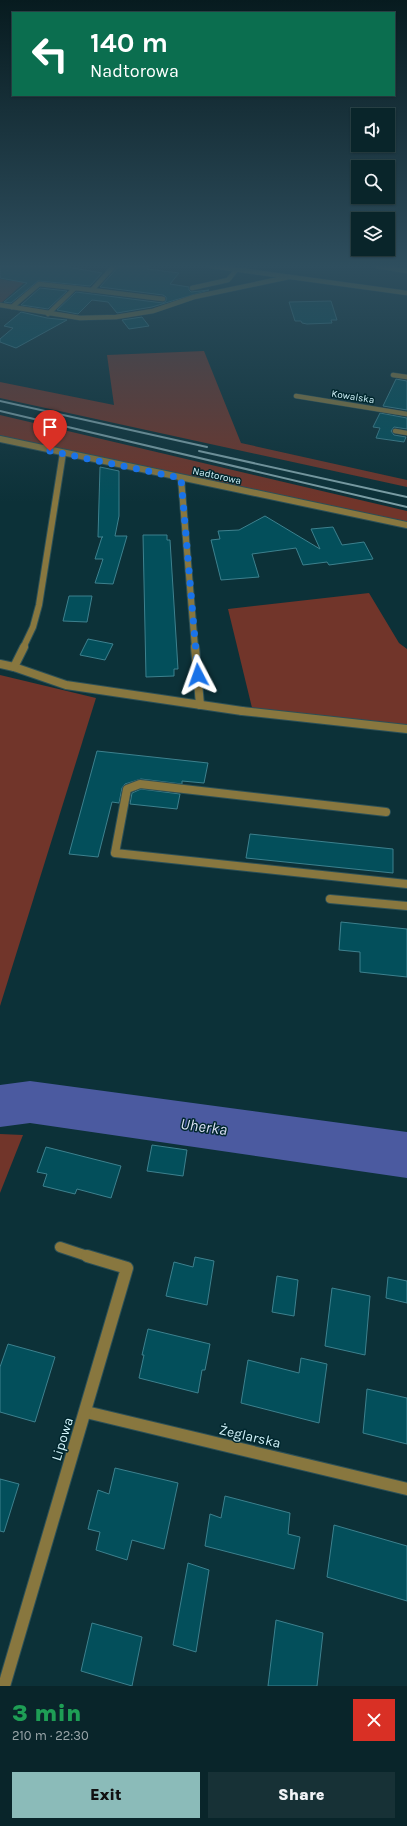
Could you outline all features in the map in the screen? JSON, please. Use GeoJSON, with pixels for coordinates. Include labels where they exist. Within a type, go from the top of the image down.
{"type":"FeatureCollection","features":[{"type":"Feature","properties":{"kind":"street"},"geometry":{"type":"LineString","coordinates":[[393,375],[407,377]]}},
{"type":"Feature","properties":{"kind":"street","name":"Kowalska"},"geometry":{"type":"LineString","coordinates":[[296,396],[407,414]]}},
{"type":"Feature","properties":{"kind":"street"},"geometry":{"type":"LineString","coordinates":[[395,431],[407,433]]}},
{"type":"Feature","properties":{"kind":"street","name":"Nadtorowa"},"geometry":{"type":"LineString","coordinates":[[0,439],[63,454],[407,525]]}},
{"type":"Feature","properties":{"kind":"street"},"geometry":{"type":"LineString","coordinates":[[14,667],[33,627],[39,605],[63,454]]}},
{"type":"Feature","properties":{"kind":"street"},"geometry":{"type":"LineString","coordinates":[[181,478],[200,705]]}},
{"type":"Feature","properties":{"kind":"street"},"geometry":{"type":"LineString","coordinates":[[0,664],[14,667],[66,685],[242,711],[407,728]]}},
{"type":"Feature","properties":{"kind":"street"},"geometry":{"type":"LineString","coordinates":[[386,812],[140,784],[127,789],[115,853],[407,884]]}},
{"type":"Feature","properties":{"kind":"street"},"geometry":{"type":"LineString","coordinates":[[330,899],[407,906]]}},
{"type":"Feature","properties":{"kind":"street","name":"Lipowa"},"geometry":{"type":"LineString","coordinates":[[4,1686],[86,1412],[127,1268],[60,1247]]}},
{"type":"Feature","properties":{"kind":"street","name":"Żeglarska"},"geometry":{"type":"LineString","coordinates":[[86,1412],[407,1489]]}},
{"type":"Feature","properties":{"kind":"shaded area"},"geometry":{"type":"Polygon","coordinates":[[[204,351],[241,443],[407,480],[407,487],[0,398],[0,382],[114,405],[107,355],[204,351]]]}},
{"type":"Feature","properties":{"kind":"shaded area"},"geometry":{"type":"Polygon","coordinates":[[[0,415],[407,511],[407,524],[377,516],[0,436],[0,415]]]}},
{"type":"Feature","properties":{"kind":"shaded area"},"geometry":{"type":"Polygon","coordinates":[[[369,593],[399,643],[407,649],[407,731],[254,716],[228,609],[369,593]]]}},
{"type":"Feature","properties":{"kind":"shaded area"},"geometry":{"type":"Polygon","coordinates":[[[0,675],[96,698],[0,1006],[0,675]]]}},
{"type":"Feature","properties":{"kind":"shaded area"},"geometry":{"type":"Polygon","coordinates":[[[0,1134],[23,1135],[0,1193],[0,1134]]]}},
{"type":"Feature","properties":{"kind":"building"},"geometry":{"type":"Polygon","coordinates":[[[7,345],[22,345],[16,348],[7,345]]]}},
{"type":"Feature","properties":{"kind":"building"},"geometry":{"type":"Polygon","coordinates":[[[396,379],[407,381],[407,410],[383,406],[396,379]]]}},
{"type":"Feature","properties":{"kind":"building"},"geometry":{"type":"Polygon","coordinates":[[[380,413],[407,418],[407,429],[394,427],[391,431],[394,435],[406,437],[404,442],[376,438],[380,428],[373,427],[380,413]]]}},
{"type":"Feature","properties":{"kind":"building"},"geometry":{"type":"Polygon","coordinates":[[[100,467],[119,471],[119,516],[115,536],[127,536],[113,584],[95,583],[103,559],[95,559],[102,537],[98,537],[100,467]]]}},
{"type":"Feature","properties":{"kind":"building"},"geometry":{"type":"Polygon","coordinates":[[[265,516],[320,549],[311,529],[333,527],[342,545],[364,542],[373,559],[329,565],[327,562],[303,565],[296,548],[252,554],[259,577],[221,580],[211,540],[220,539],[218,531],[239,530],[265,516]]]}},
{"type":"Feature","properties":{"kind":"building"},"geometry":{"type":"Polygon","coordinates":[[[143,535],[167,535],[167,540],[170,540],[178,669],[174,669],[174,676],[146,677],[143,535]]]}},
{"type":"Feature","properties":{"kind":"building"},"geometry":{"type":"Polygon","coordinates":[[[69,596],[92,596],[87,622],[63,621],[69,596]]]}},
{"type":"Feature","properties":{"kind":"building"},"geometry":{"type":"Polygon","coordinates":[[[88,639],[113,644],[105,660],[80,655],[88,639]]]}},
{"type":"Feature","properties":{"kind":"building"},"geometry":{"type":"Polygon","coordinates":[[[97,751],[208,763],[204,783],[182,781],[182,784],[141,779],[125,784],[122,788],[119,803],[112,802],[98,857],[69,854],[97,751]]]}},
{"type":"Feature","properties":{"kind":"building"},"geometry":{"type":"Polygon","coordinates":[[[141,789],[180,794],[177,809],[130,804],[132,793],[141,789]]]}},
{"type":"Feature","properties":{"kind":"building"},"geometry":{"type":"Polygon","coordinates":[[[250,834],[393,849],[393,873],[246,858],[250,834]]]}},
{"type":"Feature","properties":{"kind":"building"},"geometry":{"type":"Polygon","coordinates":[[[341,922],[407,929],[407,977],[360,972],[360,952],[339,950],[341,922]]]}},
{"type":"Feature","properties":{"kind":"building"},"geometry":{"type":"Polygon","coordinates":[[[152,1145],[187,1150],[183,1176],[147,1171],[152,1145]]]}},
{"type":"Feature","properties":{"kind":"building"},"geometry":{"type":"Polygon","coordinates":[[[46,1147],[121,1166],[111,1198],[77,1189],[75,1194],[43,1186],[47,1174],[37,1172],[46,1147]]]}},
{"type":"Feature","properties":{"kind":"building"},"geometry":{"type":"Polygon","coordinates":[[[195,1257],[214,1261],[207,1305],[166,1296],[174,1262],[193,1267],[195,1257]]]}},
{"type":"Feature","properties":{"kind":"building"},"geometry":{"type":"Polygon","coordinates":[[[277,1276],[298,1280],[294,1316],[272,1312],[277,1276]]]}},
{"type":"Feature","properties":{"kind":"building"},"geometry":{"type":"Polygon","coordinates":[[[388,1277],[407,1281],[407,1303],[386,1298],[388,1277]]]}},
{"type":"Feature","properties":{"kind":"building"},"geometry":{"type":"Polygon","coordinates":[[[332,1288],[370,1296],[365,1355],[325,1346],[332,1288]]]}},
{"type":"Feature","properties":{"kind":"building"},"geometry":{"type":"Polygon","coordinates":[[[148,1329],[210,1344],[205,1370],[202,1370],[198,1393],[139,1378],[144,1355],[142,1355],[148,1329]]]}},
{"type":"Feature","properties":{"kind":"building"},"geometry":{"type":"Polygon","coordinates":[[[8,1344],[55,1357],[35,1422],[0,1412],[0,1367],[8,1344]]]}},
{"type":"Feature","properties":{"kind":"building"},"geometry":{"type":"Polygon","coordinates":[[[301,1358],[327,1364],[319,1423],[241,1403],[248,1360],[299,1373],[301,1358]]]}},
{"type":"Feature","properties":{"kind":"building"},"geometry":{"type":"Polygon","coordinates":[[[367,1389],[407,1398],[407,1444],[363,1433],[367,1389]]]}},
{"type":"Feature","properties":{"kind":"building"},"geometry":{"type":"Polygon","coordinates":[[[115,1468],[178,1483],[164,1549],[132,1540],[127,1560],[96,1550],[100,1532],[88,1529],[98,1490],[109,1494],[115,1468]]]}},
{"type":"Feature","properties":{"kind":"building"},"geometry":{"type":"Polygon","coordinates":[[[0,1479],[19,1484],[4,1532],[0,1531],[0,1479]]]}},
{"type":"Feature","properties":{"kind":"building"},"geometry":{"type":"Polygon","coordinates":[[[225,1496],[290,1513],[288,1534],[300,1537],[294,1569],[205,1546],[210,1514],[221,1518],[225,1496]]]}},
{"type":"Feature","properties":{"kind":"building"},"geometry":{"type":"Polygon","coordinates":[[[334,1525],[407,1546],[407,1601],[327,1577],[334,1525]]]}},
{"type":"Feature","properties":{"kind":"building"},"geometry":{"type":"Polygon","coordinates":[[[188,1563],[209,1570],[196,1652],[173,1645],[188,1563]]]}},
{"type":"Feature","properties":{"kind":"building"},"geometry":{"type":"Polygon","coordinates":[[[276,1620],[323,1633],[317,1686],[268,1686],[276,1620]]]}},
{"type":"Feature","properties":{"kind":"building"},"geometry":{"type":"Polygon","coordinates":[[[92,1623],[142,1637],[132,1686],[81,1671],[92,1623]]]}},
{"type":"Feature","properties":{"kind":"waterway","name":"Uherka"},"geometry":{"type":"LineString","coordinates":[[0,1106],[30,1102],[407,1155]]}},
{"type":"Feature","properties":{"kind":"railway"},"geometry":{"type":"LineString","coordinates":[[0,401],[207,447]]}},
{"type":"Feature","properties":{"kind":"railway"},"geometry":{"type":"LineString","coordinates":[[0,411],[407,507]]}},
{"type":"Feature","properties":{"kind":"railway"},"geometry":{"type":"LineString","coordinates":[[199,451],[407,497]]}},
{"type":"Feature","properties":{"kind":"route"},"geometry":{"type":"LineString","coordinates":[[50,451],[181,478],[198,675]]}}]}
